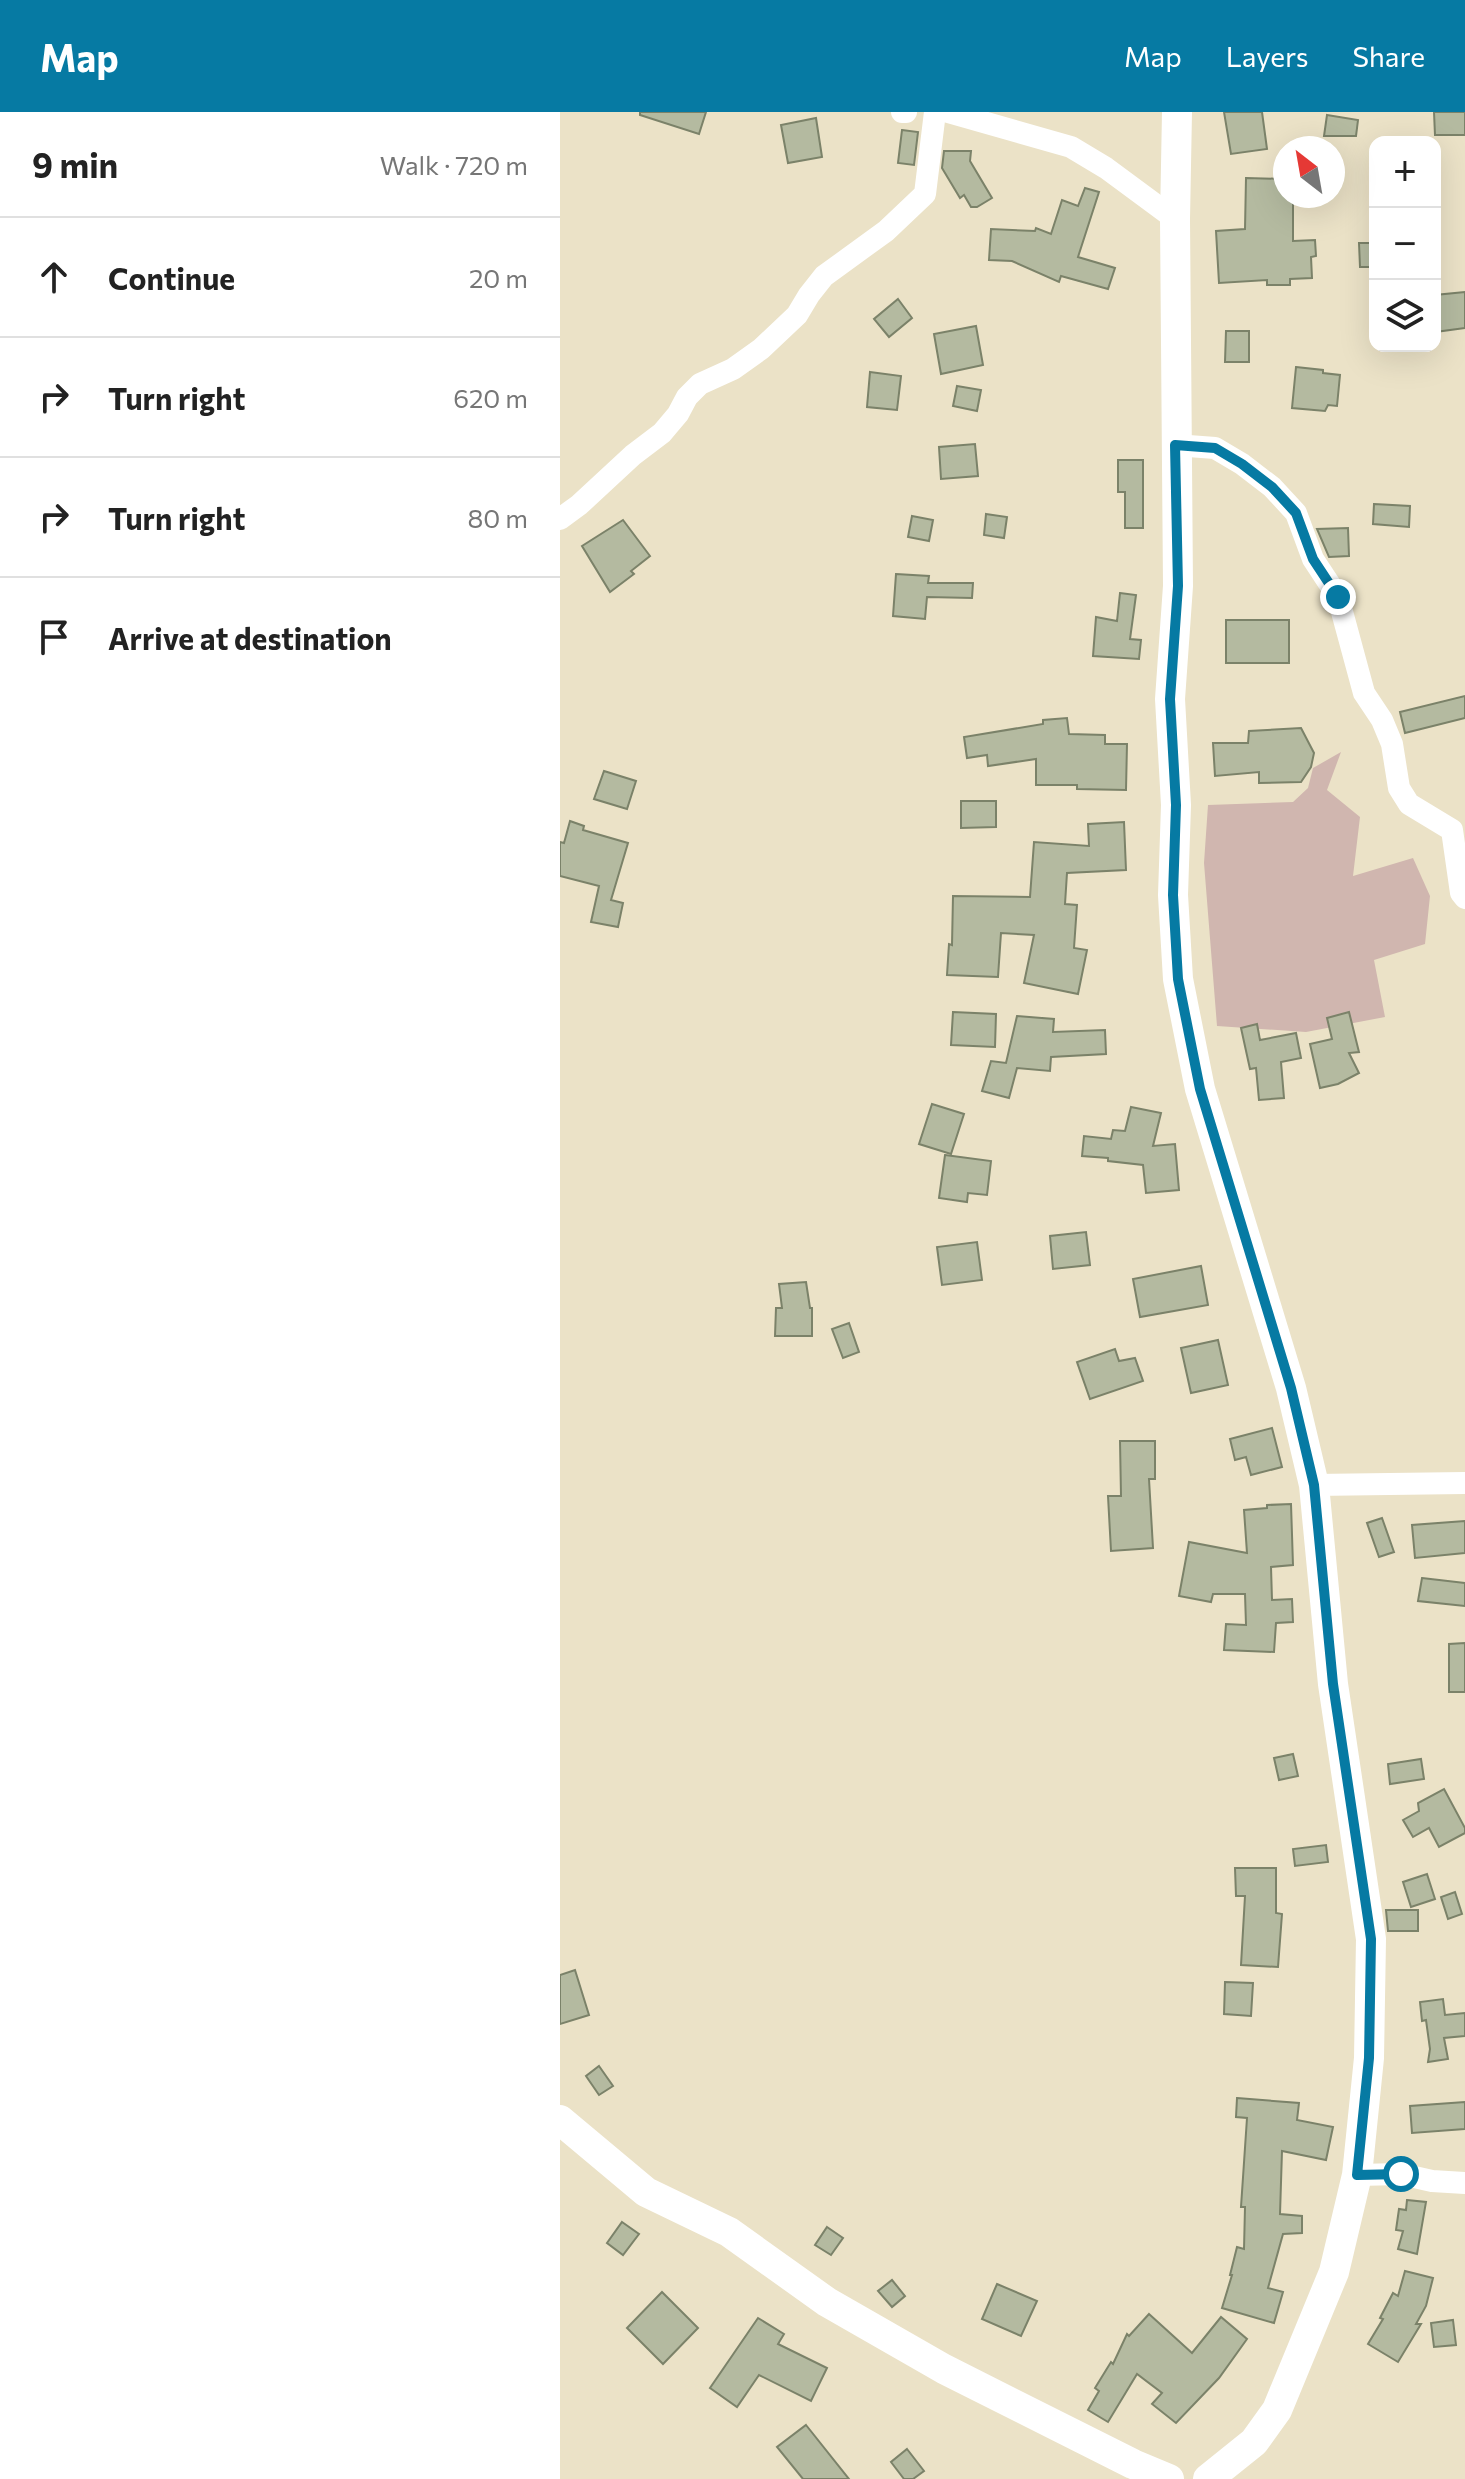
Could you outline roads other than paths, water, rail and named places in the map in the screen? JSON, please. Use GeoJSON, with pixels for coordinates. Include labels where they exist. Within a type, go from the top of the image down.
{"type":"FeatureCollection","features":[{"type":"Feature","properties":{"kind":"main road"},"geometry":{"type":"LineString","coordinates":[[1177,112],[1175,445],[1178,586],[1170,699],[1176,805],[1173,895],[1178,979],[1200,1089],[1291,1388],[1314,1485],[1333,1684],[1371,1939],[1369,2058],[1357,2175],[1334,2272],[1277,2410],[1254,2442],[1208,2479]]}},
{"type":"Feature","properties":{"kind":"main road"},"geometry":{"type":"LineString","coordinates":[[560,2120],[646,2192],[729,2232],[827,2302],[944,2369],[1169,2479]]}},
{"type":"Feature","properties":{"kind":"street"},"geometry":{"type":"LineString","coordinates":[[560,519],[662,433],[700,384],[733,369],[761,349],[797,315],[824,276],[886,231],[925,194],[935,112]]}},
{"type":"Feature","properties":{"kind":"street"},"geometry":{"type":"LineString","coordinates":[[948,112],[1071,147],[1106,168],[1175,219]]}},
{"type":"Feature","properties":{"kind":"street"},"geometry":{"type":"LineString","coordinates":[[1175,445],[1215,448],[1272,487],[1296,513],[1313,559],[1338,597],[1364,693],[1382,720],[1392,744],[1399,788],[1409,804],[1452,830],[1461,893],[1465,898]]}},
{"type":"Feature","properties":{"kind":"street"},"geometry":{"type":"LineString","coordinates":[[1314,1485],[1465,1483]]}},
{"type":"Feature","properties":{"kind":"street"},"geometry":{"type":"LineString","coordinates":[[1357,2175],[1401,2174],[1432,2181],[1465,2183]]}}]}
